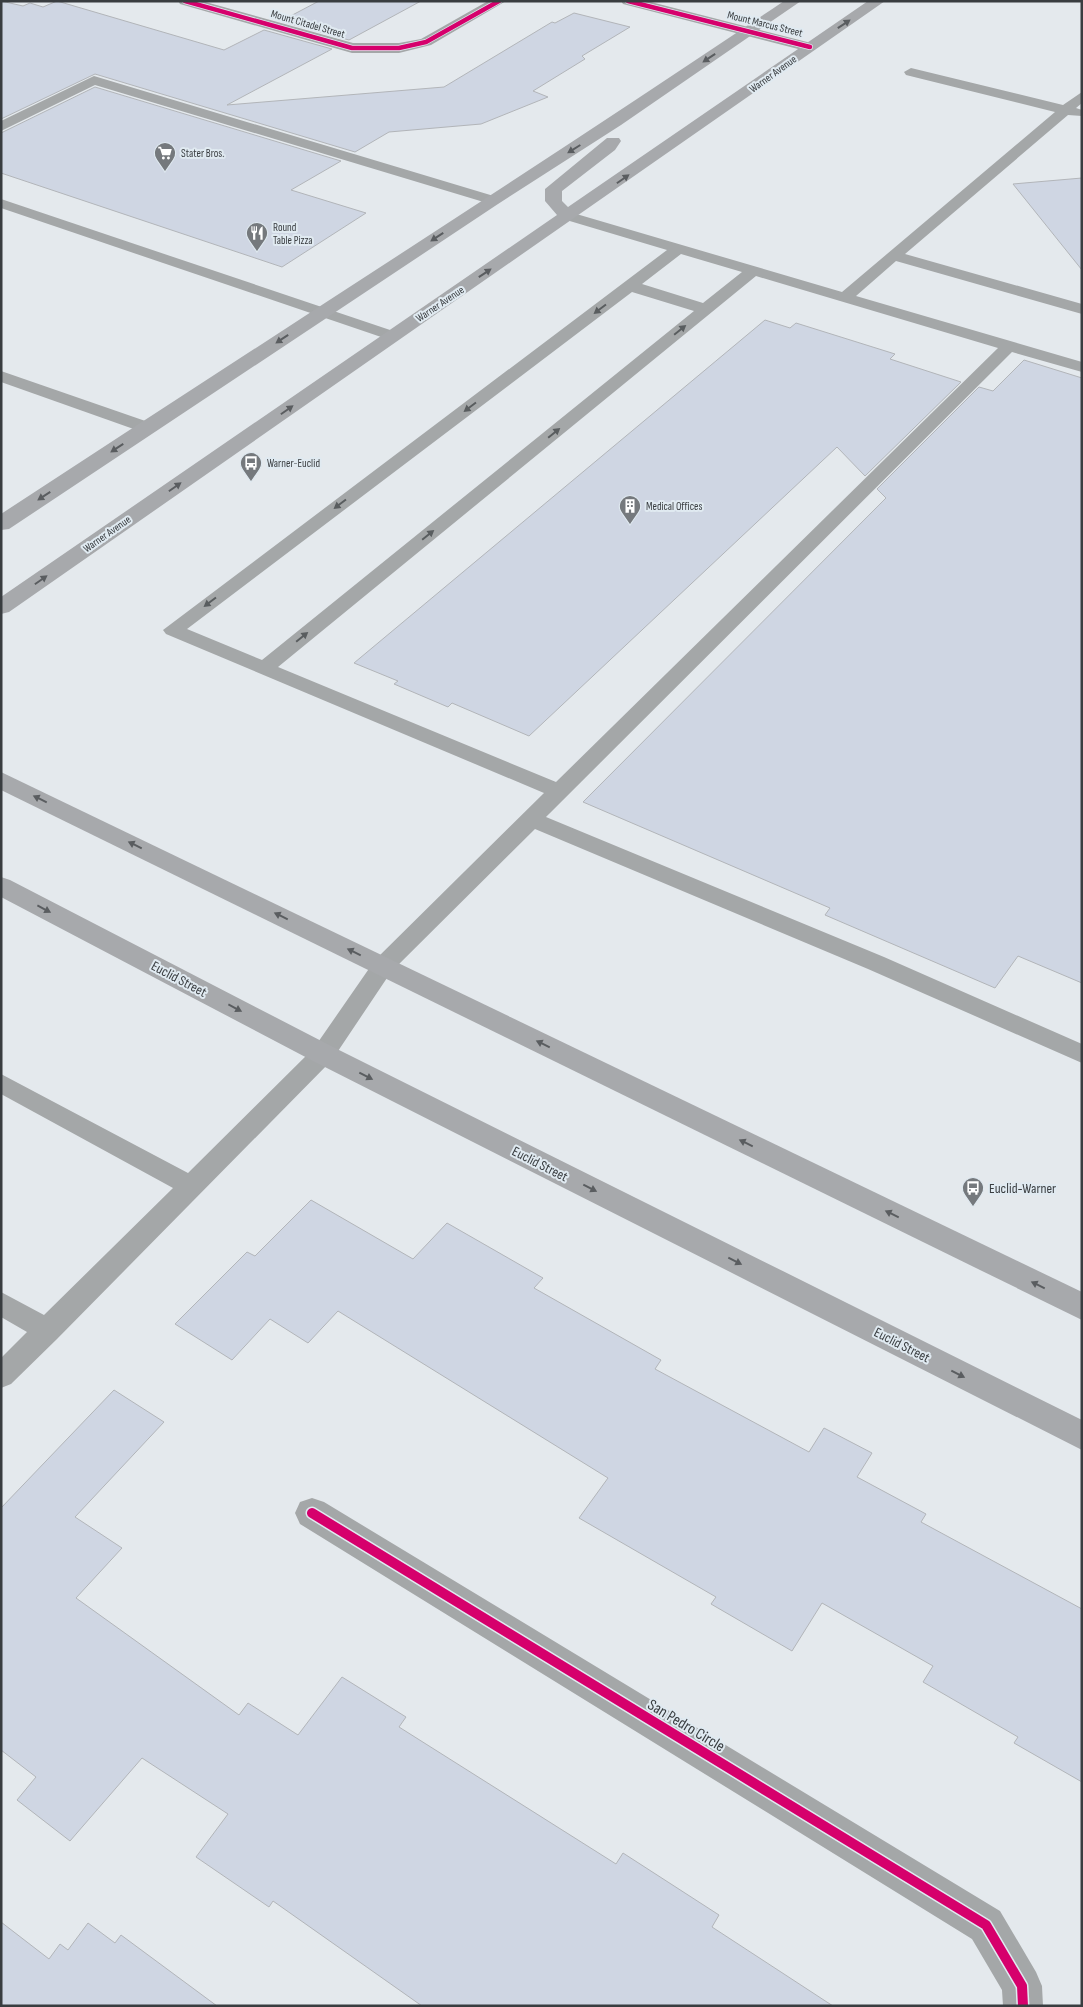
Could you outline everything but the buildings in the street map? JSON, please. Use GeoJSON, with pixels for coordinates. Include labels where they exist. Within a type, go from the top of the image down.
{"type":"FeatureCollection","features":[{"type":"Feature","properties":{"kind":"main road"},"geometry":{"type":"LineString","coordinates":[[1,524],[492,200],[615,122],[794,1]]}},
{"type":"Feature","properties":{"kind":"main road","name":"Warner Avenue"},"geometry":{"type":"LineString","coordinates":[[1,607],[878,1]]}},
{"type":"Feature","properties":{"kind":"main road"},"geometry":{"type":"LineString","coordinates":[[568,216],[552,200],[551,195],[554,189],[609,146],[614,139],[615,122]]}},
{"type":"Feature","properties":{"kind":"main road"},"geometry":{"type":"LineString","coordinates":[[1,780],[1082,1307]]}},
{"type":"Feature","properties":{"kind":"main road","name":"Euclid Street"},"geometry":{"type":"LineString","coordinates":[[1,886],[323,1054],[1082,1436]]}},
{"type":"Feature","properties":{"kind":"street","name":"Mount Citadel Street"},"geometry":{"type":"LineString","coordinates":[[185,1],[352,48],[399,48],[426,42],[499,1]]}},
{"type":"Feature","properties":{"kind":"street","name":"Mount Marcus Street"},"geometry":{"type":"LineString","coordinates":[[628,1],[810,47]]}},
{"type":"Feature","properties":{"kind":"street","name":"San Pedro Circle"},"geometry":{"type":"LineString","coordinates":[[312,1513],[986,1925],[1022,1996]]}},
{"type":"Feature","properties":{"kind":"lane"},"geometry":{"type":"LineString","coordinates":[[911,72],[1082,114]]}},
{"type":"Feature","properties":{"kind":"lane"},"geometry":{"type":"LineString","coordinates":[[1,127],[94,80],[492,200]]}},
{"type":"Feature","properties":{"kind":"lane"},"geometry":{"type":"LineString","coordinates":[[845,297],[1082,96]]}},
{"type":"Feature","properties":{"kind":"lane"},"geometry":{"type":"LineString","coordinates":[[1,203],[393,336]]}},
{"type":"Feature","properties":{"kind":"lane"},"geometry":{"type":"LineString","coordinates":[[568,216],[1082,367]]}},
{"type":"Feature","properties":{"kind":"lane"},"geometry":{"type":"LineString","coordinates":[[558,791],[173,630],[680,248]]}},
{"type":"Feature","properties":{"kind":"lane"},"geometry":{"type":"LineString","coordinates":[[894,256],[1082,309]]}},
{"type":"Feature","properties":{"kind":"lane"},"geometry":{"type":"LineString","coordinates":[[264,668],[754,270]]}},
{"type":"Feature","properties":{"kind":"lane"},"geometry":{"type":"LineString","coordinates":[[630,286],[706,309]]}},
{"type":"Feature","properties":{"kind":"lane"},"geometry":{"type":"LineString","coordinates":[[1,1376],[323,1054],[383,966],[1009,346]]}},
{"type":"Feature","properties":{"kind":"lane"},"geometry":{"type":"LineString","coordinates":[[1,376],[148,428]]}},
{"type":"Feature","properties":{"kind":"lane"},"geometry":{"type":"LineString","coordinates":[[531,820],[867,959],[1082,1054]]}},
{"type":"Feature","properties":{"kind":"lane"},"geometry":{"type":"LineString","coordinates":[[1,1083],[191,1186]]}},
{"type":"Feature","properties":{"kind":"lane"},"geometry":{"type":"LineString","coordinates":[[1,1303],[47,1331]]}},
{"type":"Feature","properties":{"kind":"cycle path"},"geometry":{"type":"LineString","coordinates":[[185,1],[352,48],[399,48],[426,42],[499,1]]}},
{"type":"Feature","properties":{"kind":"cycle path"},"geometry":{"type":"LineString","coordinates":[[628,1],[810,47]]}},
{"type":"Feature","properties":{"kind":"cycle path"},"geometry":{"type":"LineString","coordinates":[[312,1513],[986,1925],[1022,1986],[1023,2006]]}},
{"type":"Feature","properties":{"kind":"place","name":"Stater Bros."},"geometry":{"type":"Point","coordinates":[165,172]}},
{"type":"Feature","properties":{"kind":"place","name":"Round Table Pizza"},"geometry":{"type":"Point","coordinates":[257,252]}},
{"type":"Feature","properties":{"kind":"place","name":"Warner-Euclid"},"geometry":{"type":"Point","coordinates":[251,482]}},
{"type":"Feature","properties":{"kind":"place","name":"Medical Offices"},"geometry":{"type":"Point","coordinates":[630,525]}},
{"type":"Feature","properties":{"kind":"place","name":"Euclid-Warner"},"geometry":{"type":"Point","coordinates":[973,1207]}}]}
